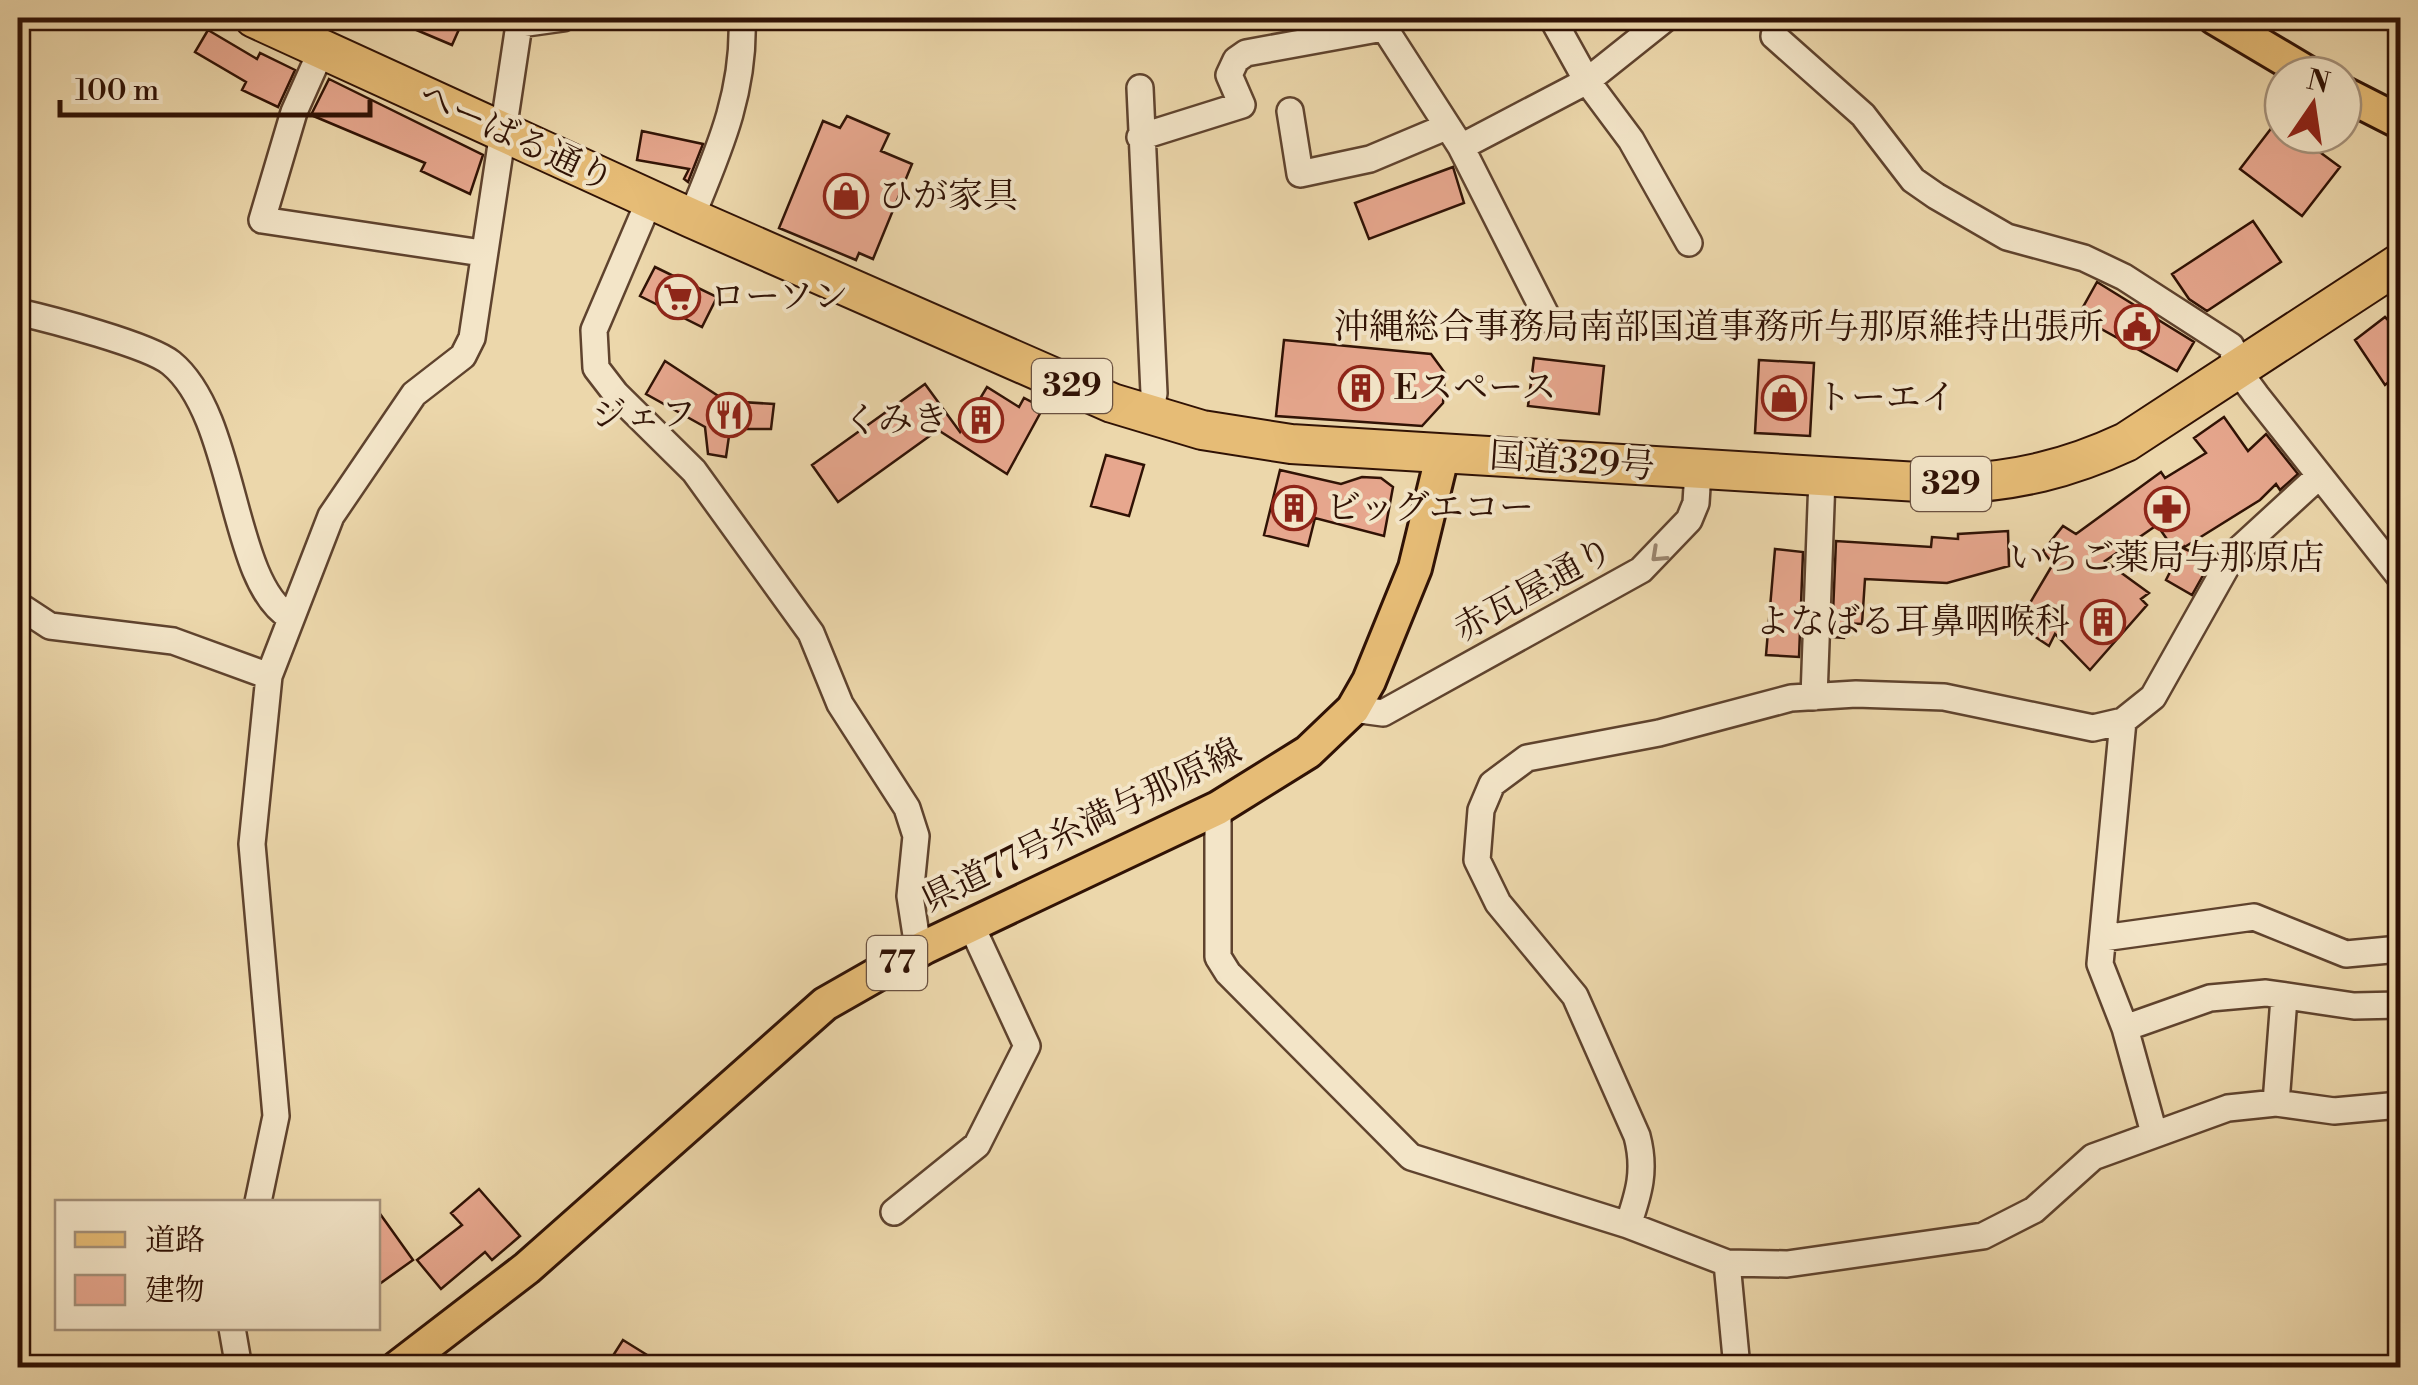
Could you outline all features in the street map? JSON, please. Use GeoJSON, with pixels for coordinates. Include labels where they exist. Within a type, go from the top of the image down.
{"type":"FeatureCollection","features":[{"type":"Feature","properties":{"kind":"highway","name":"へーばる通り"},"geometry":{"type":"LineString","coordinates":[[254,18],[312,36],[506,134],[707,225]]}},
{"type":"Feature","properties":{"kind":"highway","name":"国道329号"},"geometry":{"type":"LineString","coordinates":[[707,225],[1150,416],[1291,444],[1952,484],[2032,476],[2080,463],[2126,442],[2400,264]]}},
{"type":"Feature","properties":{"kind":"main road"},"geometry":{"type":"LineString","coordinates":[[2215,18],[2277,55]]}},
{"type":"Feature","properties":{"kind":"main road"},"geometry":{"type":"LineString","coordinates":[[2363,103],[2400,122]]}},
{"type":"Feature","properties":{"kind":"main road","name":"県道77号糸満与那原線"},"geometry":{"type":"LineString","coordinates":[[397,1368],[527,1268],[826,1004],[925,947],[1218,808],[1308,752],[1353,709],[1370,681],[1415,568],[1443,453]]}},
{"type":"Feature","properties":{"kind":"street"},"geometry":{"type":"LineString","coordinates":[[258,1200],[276,1116],[252,844],[269,676],[331,516],[414,394],[463,356],[472,338],[482,253],[506,134],[517,20],[563,18]]}},
{"type":"Feature","properties":{"kind":"street"},"geometry":{"type":"LineString","coordinates":[[707,225],[743,70],[742,18]]}},
{"type":"Feature","properties":{"kind":"street"},"geometry":{"type":"LineString","coordinates":[[1552,18],[1587,81],[1631,140],[1689,243]]}},
{"type":"Feature","properties":{"kind":"street"},"geometry":{"type":"LineString","coordinates":[[1290,111],[1300,174],[1370,159],[1454,137],[1587,81],[1658,20]]}},
{"type":"Feature","properties":{"kind":"street"},"geometry":{"type":"LineString","coordinates":[[1140,137],[1242,105],[1228,75],[1236,60],[1246,53],[1380,23],[1454,137],[1548,319]]}},
{"type":"Feature","properties":{"kind":"street"},"geometry":{"type":"LineString","coordinates":[[312,36],[262,220],[482,253]]}},
{"type":"Feature","properties":{"kind":"street"},"geometry":{"type":"LineString","coordinates":[[1774,36],[1863,115],[1913,180],[2007,237],[2084,258],[2124,277],[2231,346],[2239,372],[2400,577]]}},
{"type":"Feature","properties":{"kind":"street"},"geometry":{"type":"LineString","coordinates":[[1140,88],[1154,394],[1150,416]]}},
{"type":"Feature","properties":{"kind":"street"},"geometry":{"type":"LineString","coordinates":[[650,199],[594,330],[596,368],[616,394],[694,471],[811,633],[840,704],[907,808],[916,836],[910,896],[916,936],[925,947]]}},
{"type":"Feature","properties":{"kind":"street"},"geometry":{"type":"LineString","coordinates":[[18,312],[64,322],[171,362],[208,415],[264,596],[290,617]]}},
{"type":"Feature","properties":{"kind":"street","name":"赤瓦屋通り"},"geometry":{"type":"LineString","coordinates":[[1353,709],[1383,713],[1641,570],[1690,520],[1696,504],[1698,471]]}},
{"type":"Feature","properties":{"kind":"street"},"geometry":{"type":"LineString","coordinates":[[1628,1226],[1642,1183],[1643,1159],[1637,1136],[1575,996],[1498,903],[1484,876],[1476,839],[1481,810],[1492,784],[1527,758],[1659,733],[1768,703],[1814,696],[1944,697],[2092,728],[2123,721],[2152,697],[2233,555],[2319,476]]}},
{"type":"Feature","properties":{"kind":"street"},"geometry":{"type":"LineString","coordinates":[[1814,696],[1822,478]]}},
{"type":"Feature","properties":{"kind":"street"},"geometry":{"type":"LineString","coordinates":[[18,604],[50,626],[173,641],[269,676]]}},
{"type":"Feature","properties":{"kind":"street"},"geometry":{"type":"LineString","coordinates":[[2123,721],[2100,964],[2125,1028],[2154,1133]]}},
{"type":"Feature","properties":{"kind":"street"},"geometry":{"type":"LineString","coordinates":[[1218,808],[1218,957],[1228,973],[1389,1138],[1427,1164],[1628,1226],[1728,1263],[1786,1264],[1983,1236],[2034,1210],[2093,1157],[2228,1108],[2276,1103],[2334,1111],[2400,1105]]}},
{"type":"Feature","properties":{"kind":"street"},"geometry":{"type":"LineString","coordinates":[[2102,938],[2254,918],[2346,954],[2400,949]]}},
{"type":"Feature","properties":{"kind":"street"},"geometry":{"type":"LineString","coordinates":[[894,1212],[977,1146],[1027,1046],[971,925]]}},
{"type":"Feature","properties":{"kind":"street"},"geometry":{"type":"LineString","coordinates":[[2125,1028],[2210,998],[2266,994],[2400,1005]]}},
{"type":"Feature","properties":{"kind":"street"},"geometry":{"type":"LineString","coordinates":[[2276,1103],[2284,998]]}},
{"type":"Feature","properties":{"kind":"street"},"geometry":{"type":"LineString","coordinates":[[1728,1263],[1737,1368]]}},
{"type":"Feature","properties":{"kind":"street"},"geometry":{"type":"LineString","coordinates":[[232,1330],[239,1368]]}},
{"type":"Feature","properties":{"kind":"building"},"geometry":{"type":"Polygon","coordinates":[[[388,18],[464,18],[452,45],[388,18]]]}},
{"type":"Feature","properties":{"kind":"building"},"geometry":{"type":"Polygon","coordinates":[[[208,30],[257,59],[260,53],[295,70],[278,107],[242,90],[246,82],[195,52],[208,30]]]}},
{"type":"Feature","properties":{"kind":"building"},"geometry":{"type":"Polygon","coordinates":[[[329,79],[483,155],[470,194],[421,171],[425,163],[311,115],[329,79]]]}},
{"type":"Feature","properties":{"kind":"building","name":"ひが家具"},"geometry":{"type":"Polygon","coordinates":[[[847,116],[889,134],[881,151],[912,164],[873,259],[859,253],[856,260],[779,228],[823,121],[840,128],[847,116]]]}},
{"type":"Feature","properties":{"kind":"building"},"geometry":{"type":"Polygon","coordinates":[[[642,131],[703,144],[688,182],[684,179],[689,169],[637,160],[642,131]]]}},
{"type":"Feature","properties":{"kind":"building"},"geometry":{"type":"Polygon","coordinates":[[[2263,139],[2263,155],[2324,155],[2340,167],[2302,216],[2240,169],[2263,139]]]}},
{"type":"Feature","properties":{"kind":"building"},"geometry":{"type":"Polygon","coordinates":[[[1453,167],[1464,203],[1369,239],[1355,203],[1453,167]]]}},
{"type":"Feature","properties":{"kind":"building"},"geometry":{"type":"Polygon","coordinates":[[[2253,221],[2281,262],[2207,311],[2189,299],[2172,274],[2253,221]]]}},
{"type":"Feature","properties":{"kind":"building","name":"ローソン"},"geometry":{"type":"Polygon","coordinates":[[[655,267],[717,297],[702,327],[640,296],[655,267]]]}},
{"type":"Feature","properties":{"kind":"building","name":"沖縄総合事務局南部国道事務所与那原維持出張所"},"geometry":{"type":"Polygon","coordinates":[[[2097,282],[2194,342],[2177,371],[2078,316],[2097,282]]]}},
{"type":"Feature","properties":{"kind":"building"},"geometry":{"type":"Polygon","coordinates":[[[2400,312],[2400,373],[2385,385],[2355,340],[2385,317],[2389,321],[2400,312]]]}},
{"type":"Feature","properties":{"kind":"building","name":"Eスペース"},"geometry":{"type":"Polygon","coordinates":[[[1284,340],[1431,354],[1445,373],[1443,403],[1422,426],[1276,416],[1284,340]]]}},
{"type":"Feature","properties":{"kind":"building"},"geometry":{"type":"Polygon","coordinates":[[[1534,358],[1604,366],[1599,414],[1528,406],[1534,358]]]}},
{"type":"Feature","properties":{"kind":"building","name":"トーエイ"},"geometry":{"type":"Polygon","coordinates":[[[1759,360],[1814,363],[1810,436],[1755,433],[1759,360]]]}},
{"type":"Feature","properties":{"kind":"building","name":"ジェフ"},"geometry":{"type":"Polygon","coordinates":[[[665,361],[726,401],[774,404],[771,429],[730,429],[726,457],[708,454],[705,427],[646,394],[665,361]]]}},
{"type":"Feature","properties":{"kind":"building"},"geometry":{"type":"Polygon","coordinates":[[[925,384],[960,432],[987,387],[1019,407],[1024,398],[1043,408],[1007,474],[938,430],[838,502],[812,465],[925,384]]]}},
{"type":"Feature","properties":{"kind":"building"},"geometry":{"type":"Polygon","coordinates":[[[2224,417],[2248,451],[2266,434],[2298,474],[2280,490],[2276,484],[2260,500],[2183,548],[2211,561],[2192,595],[2166,580],[2182,548],[2176,552],[2157,525],[2105,561],[2149,593],[2141,599],[2147,605],[2090,670],[2055,634],[2049,646],[2017,625],[2053,564],[2043,551],[2063,526],[2076,534],[2161,472],[2165,478],[2206,453],[2194,438],[2224,417]]]}},
{"type":"Feature","properties":{"kind":"building"},"geometry":{"type":"Polygon","coordinates":[[[1106,455],[1144,465],[1129,516],[1091,506],[1106,455]]]}},
{"type":"Feature","properties":{"kind":"building"},"geometry":{"type":"Polygon","coordinates":[[[1280,470],[1341,484],[1362,477],[1381,478],[1393,487],[1384,536],[1315,518],[1308,546],[1264,535],[1280,470]]]}},
{"type":"Feature","properties":{"kind":"building"},"geometry":{"type":"Polygon","coordinates":[[[2008,531],[2009,566],[1947,583],[1865,579],[1862,624],[1845,623],[1844,638],[1832,637],[1836,541],[1931,547],[1932,537],[1958,539],[1958,534],[2008,531]]]}},
{"type":"Feature","properties":{"kind":"building"},"geometry":{"type":"Polygon","coordinates":[[[1775,549],[1803,552],[1799,657],[1766,655],[1775,549]]]}},
{"type":"Feature","properties":{"kind":"building"},"geometry":{"type":"Polygon","coordinates":[[[479,1189],[520,1236],[492,1260],[485,1252],[441,1289],[417,1260],[462,1225],[451,1213],[479,1189]]]}},
{"type":"Feature","properties":{"kind":"building"},"geometry":{"type":"Polygon","coordinates":[[[380,1214],[413,1260],[380,1284],[380,1214]]]}},
{"type":"Feature","properties":{"kind":"building"},"geometry":{"type":"Polygon","coordinates":[[[623,1340],[668,1368],[618,1368],[609,1362],[623,1340]]]}},
{"type":"Feature","properties":{"kind":"place","name":"ひが家具"},"geometry":{"type":"Point","coordinates":[846,196]}},
{"type":"Feature","properties":{"kind":"place","name":"ローソン"},"geometry":{"type":"Point","coordinates":[678,297]}},
{"type":"Feature","properties":{"kind":"place","name":"沖縄総合事務局南部国道事務所与那原維持出張所"},"geometry":{"type":"Point","coordinates":[2137,327]}},
{"type":"Feature","properties":{"kind":"place","name":"Eスペース"},"geometry":{"type":"Point","coordinates":[1361,388]}},
{"type":"Feature","properties":{"kind":"place","name":"トーエイ"},"geometry":{"type":"Point","coordinates":[1784,398]}},
{"type":"Feature","properties":{"kind":"place","name":"ジェフ"},"geometry":{"type":"Point","coordinates":[729,415]}},
{"type":"Feature","properties":{"kind":"place","name":"くみき"},"geometry":{"type":"Point","coordinates":[981,420]}},
{"type":"Feature","properties":{"kind":"place","name":"ビッグエコー"},"geometry":{"type":"Point","coordinates":[1294,508]}},
{"type":"Feature","properties":{"kind":"place","name":"いちご薬局与那原店"},"geometry":{"type":"Point","coordinates":[2167,509]}},
{"type":"Feature","properties":{"kind":"place","name":"よなばる耳鼻咽喉科"},"geometry":{"type":"Point","coordinates":[2103,622]}}]}
